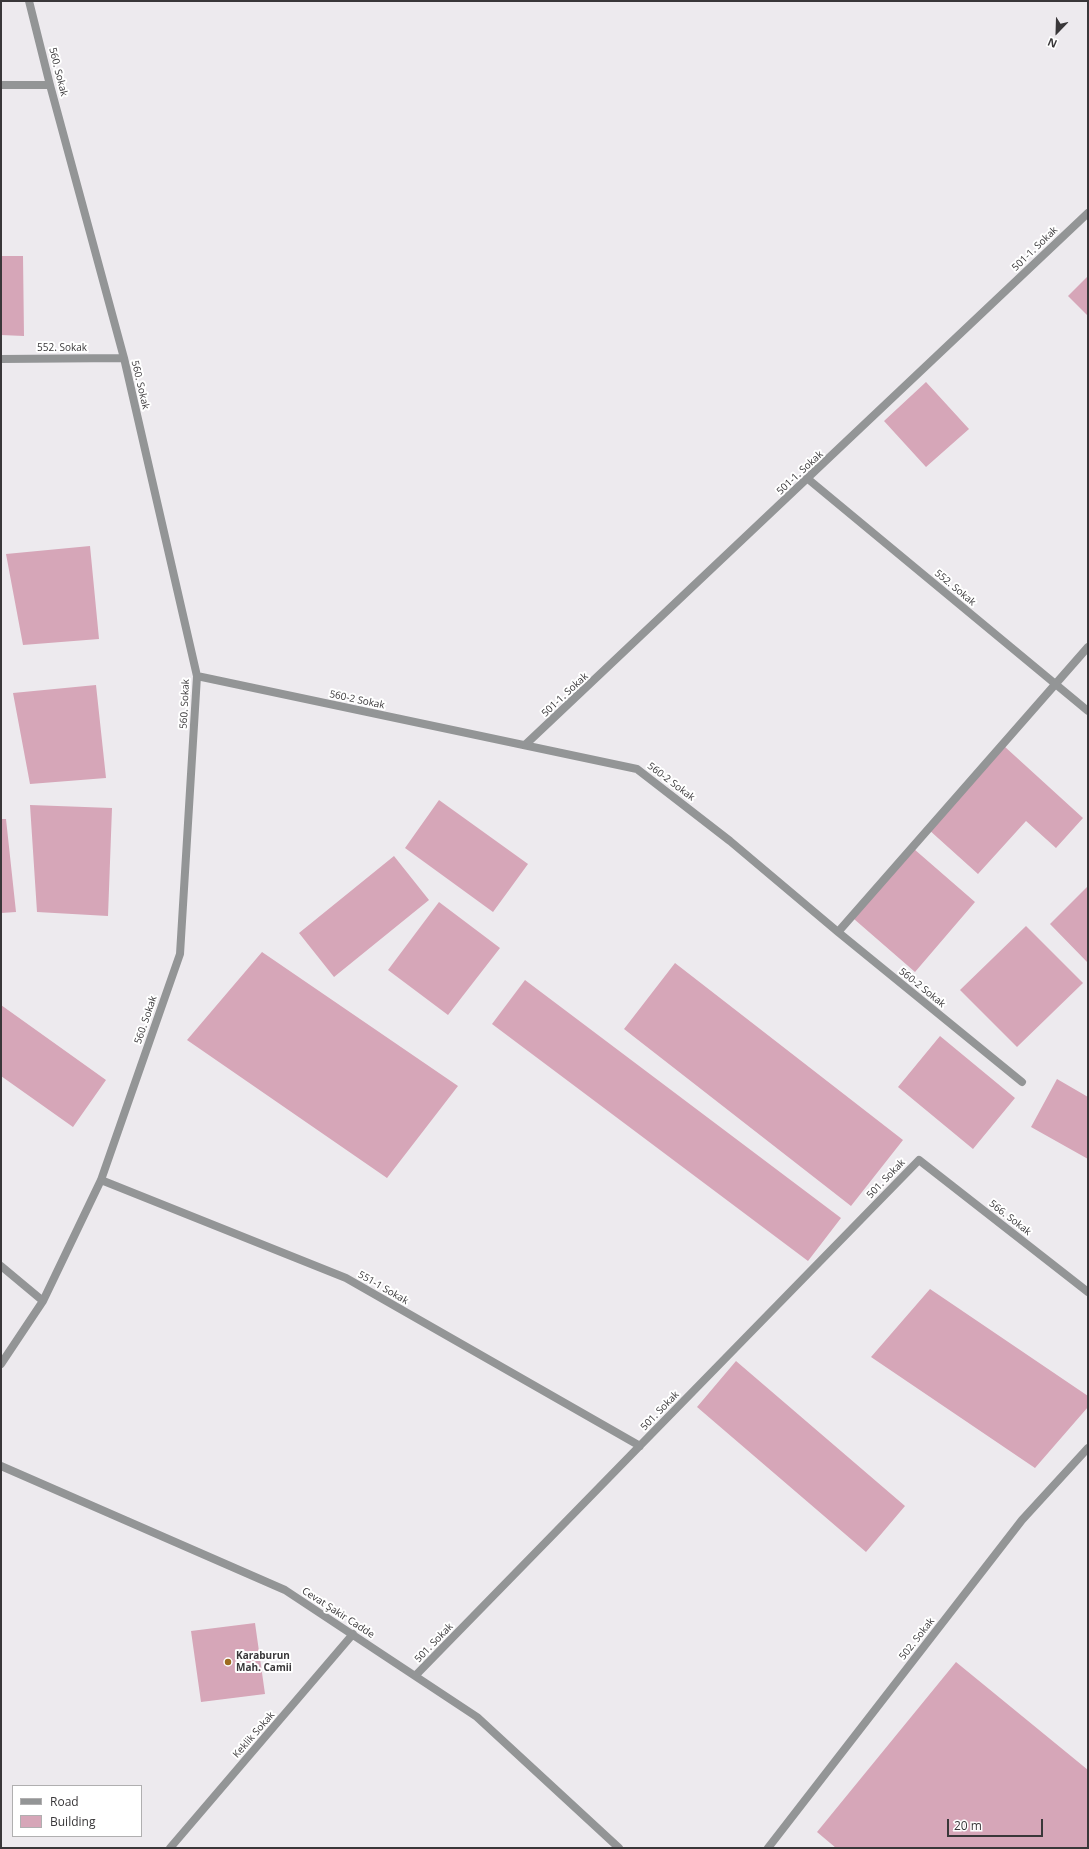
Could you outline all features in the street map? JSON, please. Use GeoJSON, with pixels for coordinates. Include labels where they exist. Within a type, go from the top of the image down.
{"type":"FeatureCollection","features":[{"type":"Feature","properties":{"kind":"street","name":"560. Sokak"},"geometry":{"type":"LineString","coordinates":[[1,1364],[43,1301],[101,1180],[180,954],[196,676],[124,358],[50,85],[30,1]]}},
{"type":"Feature","properties":{"kind":"street"},"geometry":{"type":"LineString","coordinates":[[1,85],[50,85]]}},
{"type":"Feature","properties":{"kind":"street","name":"501-1. Sokak"},"geometry":{"type":"LineString","coordinates":[[525,745],[1088,213]]}},
{"type":"Feature","properties":{"kind":"street","name":"552. Sokak"},"geometry":{"type":"LineString","coordinates":[[1,359],[124,358]]}},
{"type":"Feature","properties":{"kind":"street","name":"552. Sokak"},"geometry":{"type":"LineString","coordinates":[[808,479],[1088,711]]}},
{"type":"Feature","properties":{"kind":"street"},"geometry":{"type":"LineString","coordinates":[[838,932],[1088,647]]}},
{"type":"Feature","properties":{"kind":"street","name":"560-2 Sokak"},"geometry":{"type":"LineString","coordinates":[[196,676],[636,769],[730,840],[838,932],[1022,1082]]}},
{"type":"Feature","properties":{"kind":"street","name":"566. Sokak"},"geometry":{"type":"LineString","coordinates":[[919,1160],[1088,1292]]}},
{"type":"Feature","properties":{"kind":"street","name":"501. Sokak"},"geometry":{"type":"LineString","coordinates":[[415,1676],[919,1160]]}},
{"type":"Feature","properties":{"kind":"street","name":"551-1 Sokak"},"geometry":{"type":"LineString","coordinates":[[101,1180],[346,1278],[640,1446]]}},
{"type":"Feature","properties":{"kind":"street"},"geometry":{"type":"LineString","coordinates":[[1,1266],[43,1301]]}},
{"type":"Feature","properties":{"kind":"street","name":"502. Sokak"},"geometry":{"type":"LineString","coordinates":[[768,1848],[1022,1520],[1088,1448]]}},
{"type":"Feature","properties":{"kind":"street","name":"Cevat Şakir Cadde"},"geometry":{"type":"LineString","coordinates":[[1,1466],[285,1590],[477,1717],[619,1848]]}},
{"type":"Feature","properties":{"kind":"street","name":"Keklik Sokak"},"geometry":{"type":"LineString","coordinates":[[170,1848],[353,1634]]}},
{"type":"Feature","properties":{"kind":"building"},"geometry":{"type":"Polygon","coordinates":[[[1,256],[23,256],[24,336],[1,335],[1,256]]]}},
{"type":"Feature","properties":{"kind":"building"},"geometry":{"type":"Polygon","coordinates":[[[1088,276],[1088,316],[1068,296],[1088,276]]]}},
{"type":"Feature","properties":{"kind":"building"},"geometry":{"type":"Polygon","coordinates":[[[926,382],[969,429],[926,467],[884,421],[926,382]]]}},
{"type":"Feature","properties":{"kind":"building"},"geometry":{"type":"Polygon","coordinates":[[[90,546],[99,639],[23,645],[6,554],[90,546]]]}},
{"type":"Feature","properties":{"kind":"building"},"geometry":{"type":"Polygon","coordinates":[[[96,685],[106,778],[30,784],[13,693],[96,685]]]}},
{"type":"Feature","properties":{"kind":"building"},"geometry":{"type":"Polygon","coordinates":[[[1004,746],[1083,818],[1056,848],[1026,821],[978,874],[928,829],[1004,746]]]}},
{"type":"Feature","properties":{"kind":"building"},"geometry":{"type":"Polygon","coordinates":[[[439,800],[528,864],[493,912],[405,848],[439,800]]]}},
{"type":"Feature","properties":{"kind":"building"},"geometry":{"type":"Polygon","coordinates":[[[30,805],[112,808],[108,916],[37,912],[30,805]]]}},
{"type":"Feature","properties":{"kind":"building"},"geometry":{"type":"Polygon","coordinates":[[[1,819],[6,819],[16,912],[1,913],[1,819]]]}},
{"type":"Feature","properties":{"kind":"building"},"geometry":{"type":"Polygon","coordinates":[[[914,849],[975,902],[915,972],[854,919],[914,849]]]}},
{"type":"Feature","properties":{"kind":"building"},"geometry":{"type":"Polygon","coordinates":[[[394,856],[429,900],[334,977],[299,933],[394,856]]]}},
{"type":"Feature","properties":{"kind":"building"},"geometry":{"type":"Polygon","coordinates":[[[1088,886],[1088,963],[1050,924],[1088,886]]]}},
{"type":"Feature","properties":{"kind":"building"},"geometry":{"type":"Polygon","coordinates":[[[439,902],[500,948],[448,1015],[388,970],[439,902]]]}},
{"type":"Feature","properties":{"kind":"building"},"geometry":{"type":"Polygon","coordinates":[[[1026,926],[1083,983],[1017,1047],[960,990],[1026,926]]]}},
{"type":"Feature","properties":{"kind":"building"},"geometry":{"type":"Polygon","coordinates":[[[262,952],[458,1086],[387,1178],[187,1040],[262,952]]]}},
{"type":"Feature","properties":{"kind":"building"},"geometry":{"type":"Polygon","coordinates":[[[675,963],[903,1140],[851,1206],[624,1029],[675,963]]]}},
{"type":"Feature","properties":{"kind":"building"},"geometry":{"type":"Polygon","coordinates":[[[525,980],[841,1218],[808,1261],[492,1024],[525,980]]]}},
{"type":"Feature","properties":{"kind":"building"},"geometry":{"type":"Polygon","coordinates":[[[1,1005],[106,1080],[73,1127],[1,1076],[1,1005]]]}},
{"type":"Feature","properties":{"kind":"building"},"geometry":{"type":"Polygon","coordinates":[[[940,1036],[1015,1098],[973,1149],[898,1087],[940,1036]]]}},
{"type":"Feature","properties":{"kind":"building"},"geometry":{"type":"Polygon","coordinates":[[[1057,1079],[1088,1097],[1088,1159],[1031,1127],[1057,1079]]]}},
{"type":"Feature","properties":{"kind":"building"},"geometry":{"type":"Polygon","coordinates":[[[930,1289],[1088,1396],[1088,1407],[1035,1468],[871,1357],[930,1289]]]}},
{"type":"Feature","properties":{"kind":"building"},"geometry":{"type":"Polygon","coordinates":[[[736,1361],[905,1506],[866,1552],[697,1407],[736,1361]]]}},
{"type":"Feature","properties":{"kind":"building","name":"Karaburun Mah. Camii"},"geometry":{"type":"Polygon","coordinates":[[[255,1623],[265,1694],[201,1702],[191,1631],[255,1623]]]}},
{"type":"Feature","properties":{"kind":"building"},"geometry":{"type":"Polygon","coordinates":[[[956,1662],[1088,1770],[1088,1848],[836,1848],[817,1832],[956,1662]]]}},
{"type":"Feature","properties":{"kind":"place","name":"Karaburun Mah. Camii"},"geometry":{"type":"Point","coordinates":[228,1662]}}]}
